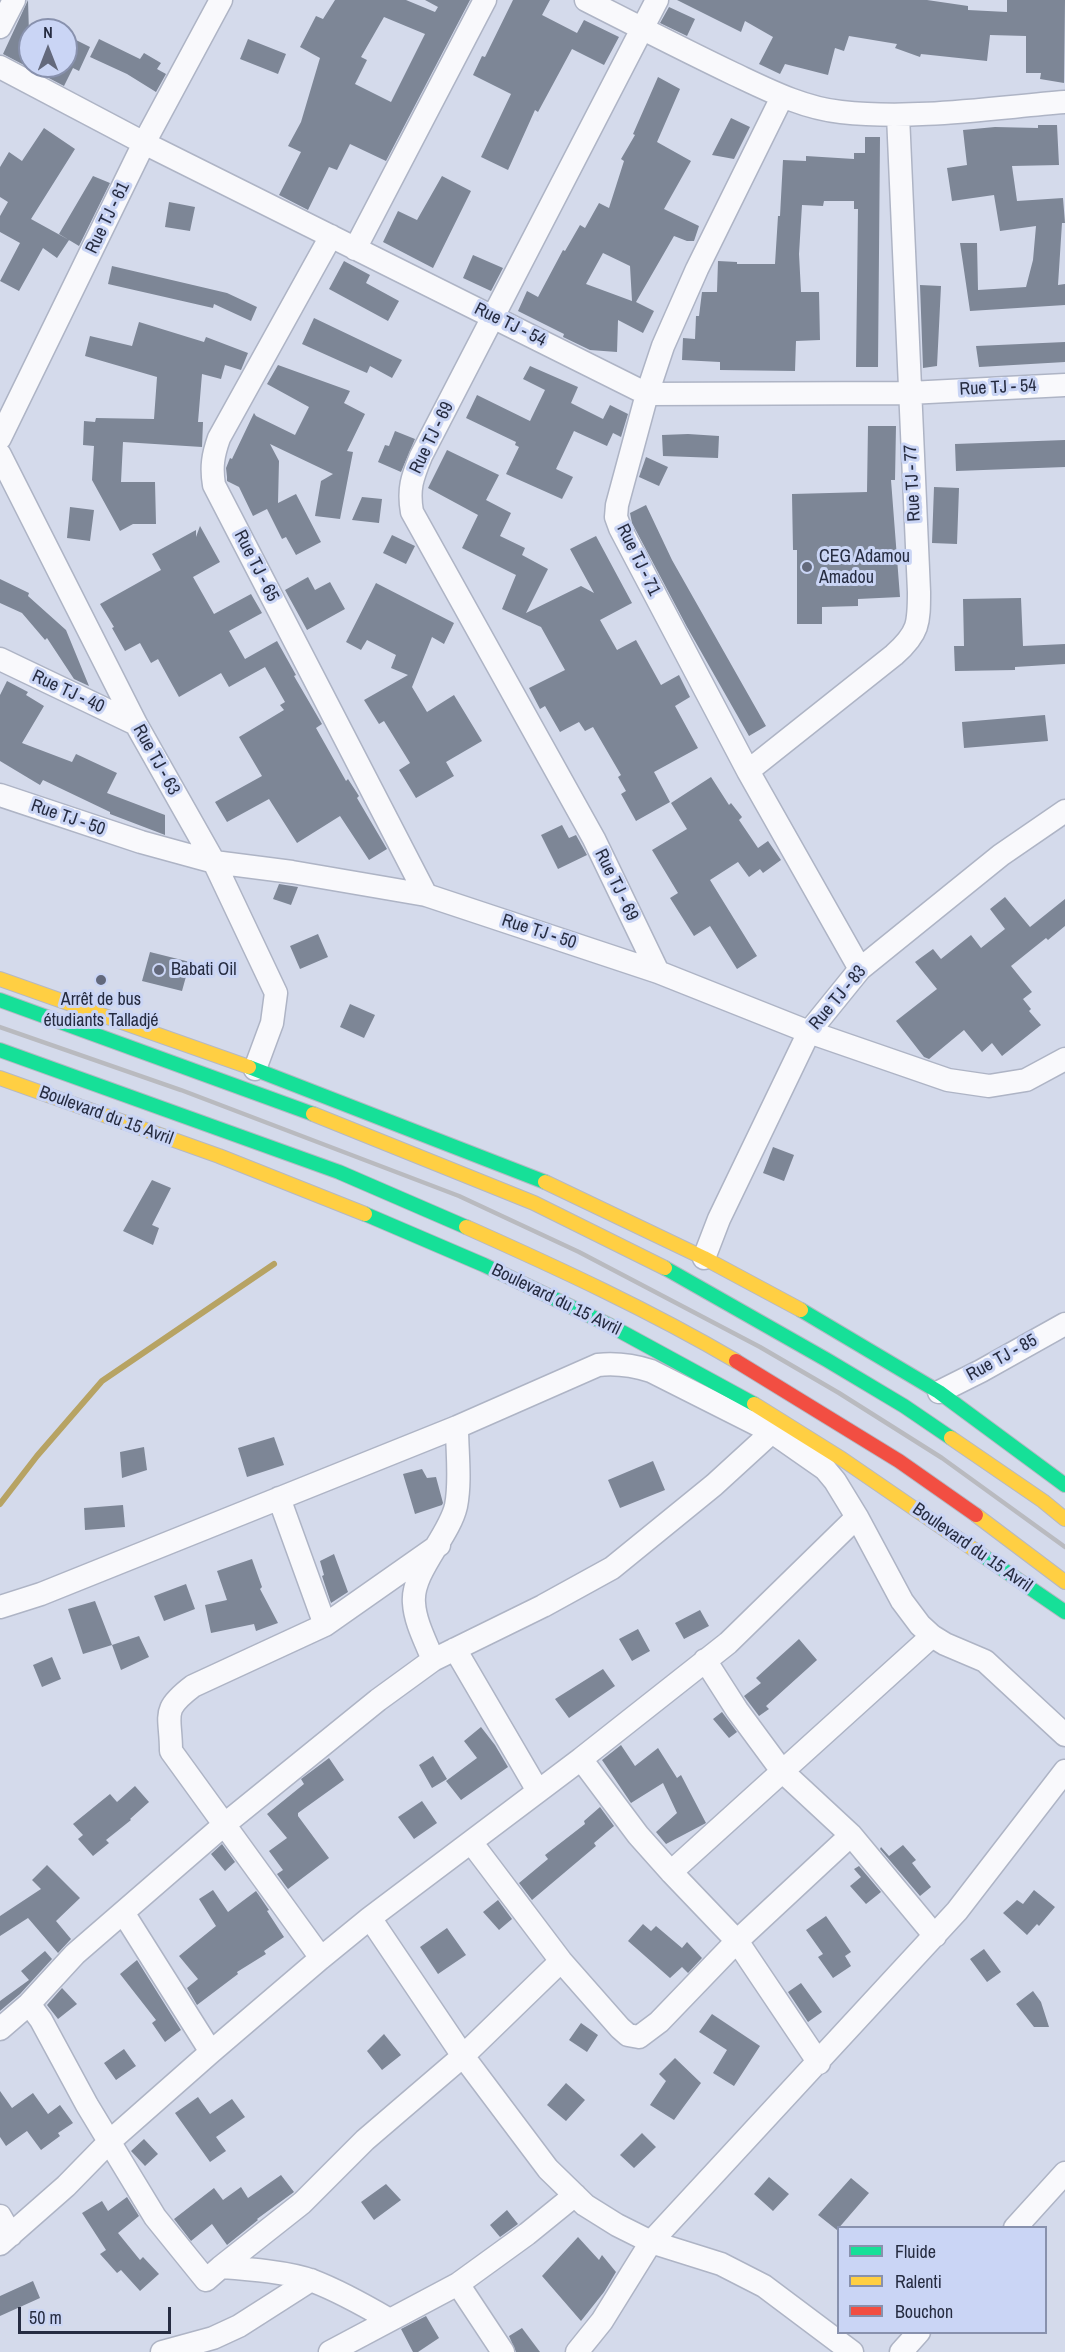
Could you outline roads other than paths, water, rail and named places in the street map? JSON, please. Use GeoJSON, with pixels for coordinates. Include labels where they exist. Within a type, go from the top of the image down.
{"type":"FeatureCollection","features":[{"type":"Feature","properties":{"kind":"main road"},"geometry":{"type":"LineString","coordinates":[[0,979],[255,1069],[547,1183],[704,1258],[836,1329],[939,1392],[1065,1485]]}},
{"type":"Feature","properties":{"kind":"main road"},"geometry":{"type":"LineString","coordinates":[[0,1000],[338,1123],[534,1203],[692,1281],[846,1371],[904,1406],[1043,1501],[1065,1519]]}},
{"type":"Feature","properties":{"kind":"main road","name":"Boulevard du 15 Avril"},"geometry":{"type":"LineString","coordinates":[[0,1050],[339,1172],[520,1250],[648,1312],[734,1360],[898,1461],[994,1527],[1065,1582]]}},
{"type":"Feature","properties":{"kind":"main road","name":"Boulevard du 15 Avril"},"geometry":{"type":"LineString","coordinates":[[0,1078],[219,1156],[365,1214],[484,1265],[609,1325],[738,1394],[842,1459],[1065,1612]]}},
{"type":"Feature","properties":{"kind":"street"},"geometry":{"type":"LineString","coordinates":[[0,27],[14,0]]}},
{"type":"Feature","properties":{"kind":"street","name":"Rue TJ - 61"},"geometry":{"type":"LineString","coordinates":[[0,438],[144,143],[221,0]]}},
{"type":"Feature","properties":{"kind":"street"},"geometry":{"type":"LineString","coordinates":[[355,249],[484,0]]}},
{"type":"Feature","properties":{"kind":"street"},"geometry":{"type":"LineString","coordinates":[[586,0],[782,97],[810,106],[840,112],[898,115],[1065,102]]}},
{"type":"Feature","properties":{"kind":"street","name":"Rue TJ - 69"},"geometry":{"type":"LineString","coordinates":[[657,0],[416,466],[409,493],[412,512],[594,839],[658,972]]}},
{"type":"Feature","properties":{"kind":"street","name":"Rue TJ - 54"},"geometry":{"type":"LineString","coordinates":[[0,67],[144,143],[647,394],[909,393],[1065,385]]}},
{"type":"Feature","properties":{"kind":"street","name":"Rue TJ - 71"},"geometry":{"type":"LineString","coordinates":[[782,97],[697,268],[663,346],[647,394],[617,505],[616,517],[748,771],[860,969]]}},
{"type":"Feature","properties":{"kind":"street","name":"Rue TJ - 77"},"geometry":{"type":"LineString","coordinates":[[748,771],[901,648],[916,631],[919,616],[919,592],[898,115]]}},
{"type":"Feature","properties":{"kind":"street","name":"Rue TJ - 65"},"geometry":{"type":"LineString","coordinates":[[331,236],[219,438],[211,470],[214,485],[426,895]]}},
{"type":"Feature","properties":{"kind":"street","name":"Rue TJ - 63"},"geometry":{"type":"LineString","coordinates":[[0,455],[136,724],[214,862],[276,993],[272,1023],[255,1069]]}},
{"type":"Feature","properties":{"kind":"street","name":"Rue TJ - 40"},"geometry":{"type":"LineString","coordinates":[[0,659],[136,724]]}},
{"type":"Feature","properties":{"kind":"street","name":"Rue TJ - 50"},"geometry":{"type":"LineString","coordinates":[[0,795],[141,842],[214,862],[292,872],[426,895],[658,972],[808,1032],[948,1080],[990,1086],[1026,1080],[1065,1059]]}},
{"type":"Feature","properties":{"kind":"street","name":"Rue TJ - 83"},"geometry":{"type":"LineString","coordinates":[[704,1258],[719,1219],[808,1032],[860,969],[1001,855],[1065,811]]}},
{"type":"Feature","properties":{"kind":"street","name":"Rue TJ - 85"},"geometry":{"type":"LineString","coordinates":[[939,1392],[1065,1324]]}},
{"type":"Feature","properties":{"kind":"street"},"geometry":{"type":"LineString","coordinates":[[0,1607],[41,1594],[457,1426],[597,1365],[614,1363],[634,1365],[651,1371],[772,1432],[825,1469],[858,1517],[902,1600],[932,1636],[985,1661],[1065,1736]]}},
{"type":"Feature","properties":{"kind":"street"},"geometry":{"type":"LineString","coordinates":[[433,1660],[414,1601],[415,1587],[439,1545],[456,1506],[457,1426]]}},
{"type":"Feature","properties":{"kind":"street"},"geometry":{"type":"LineString","coordinates":[[0,2029],[29,2004],[75,1954],[225,1824],[378,1700],[433,1660],[543,1606],[612,1568],[714,1485],[772,1432]]}},
{"type":"Feature","properties":{"kind":"street"},"geometry":{"type":"LineString","coordinates":[[279,1498],[325,1625]]}},
{"type":"Feature","properties":{"kind":"street"},"geometry":{"type":"LineString","coordinates":[[4,2232],[66,2186],[110,2141],[210,2052],[370,1918],[581,1760],[728,1644],[858,1517]]}},
{"type":"Feature","properties":{"kind":"street"},"geometry":{"type":"LineString","coordinates":[[321,1958],[171,1751],[170,1708],[177,1698],[193,1686],[325,1625],[439,1545]]}},
{"type":"Feature","properties":{"kind":"street"},"geometry":{"type":"LineString","coordinates":[[671,1872],[932,1636]]}},
{"type":"Feature","properties":{"kind":"street"},"geometry":{"type":"LineString","coordinates":[[455,1649],[538,1791]]}},
{"type":"Feature","properties":{"kind":"street"},"geometry":{"type":"LineString","coordinates":[[705,1660],[737,1710],[782,1771],[850,1835],[935,1936]]}},
{"type":"Feature","properties":{"kind":"street"},"geometry":{"type":"LineString","coordinates":[[581,1760],[638,1835],[737,1941],[819,2063]]}},
{"type":"Feature","properties":{"kind":"street"},"geometry":{"type":"LineString","coordinates":[[590,2348],[602,2320],[651,2242],[819,2063],[957,1911],[1065,1771]]}},
{"type":"Feature","properties":{"kind":"street"},"geometry":{"type":"LineString","coordinates":[[471,1842],[561,1960],[620,2028],[628,2035],[639,2037],[659,2022],[737,1941],[850,1835]]}},
{"type":"Feature","properties":{"kind":"street"},"geometry":{"type":"LineString","coordinates":[[123,1914],[210,2052]]}},
{"type":"Feature","properties":{"kind":"street"},"geometry":{"type":"LineString","coordinates":[[370,1918],[463,2056],[548,2169],[585,2205],[651,2242],[721,2264],[764,2286],[852,2352]]}},
{"type":"Feature","properties":{"kind":"street"},"geometry":{"type":"LineString","coordinates":[[29,2004],[41,2020],[87,2105],[155,2217],[206,2280],[302,2203],[365,2140],[463,2056],[561,1960]]}},
{"type":"Feature","properties":{"kind":"street"},"geometry":{"type":"LineString","coordinates":[[1017,2226],[1065,2173]]}},
{"type":"Feature","properties":{"kind":"street"},"geometry":{"type":"LineString","coordinates":[[339,2350],[388,2319],[458,2284],[527,2234],[575,2195]]}},
{"type":"Feature","properties":{"kind":"street"},"geometry":{"type":"LineString","coordinates":[[221,2267],[311,2280],[388,2319]]}},
{"type":"Feature","properties":{"kind":"street"},"geometry":{"type":"LineString","coordinates":[[162,2352],[213,2338],[239,2326],[311,2280]]}},
{"type":"Feature","properties":{"kind":"street"},"geometry":{"type":"LineString","coordinates":[[458,2284],[503,2352]]}},
{"type":"Feature","properties":{"kind":"street"},"geometry":{"type":"LineString","coordinates":[[901,2352],[917,2334]]}},
{"type":"Feature","properties":{"kind":"waterway"},"geometry":{"type":"LineString","coordinates":[[0,1504],[37,1456],[102,1381],[274,1264]]}},
{"type":"Feature","properties":{"kind":"railway"},"geometry":{"type":"LineString","coordinates":[[0,1027],[181,1090],[459,1196],[579,1252],[760,1347],[839,1393],[942,1458],[1065,1547]]}},
{"type":"Feature","properties":{"kind":"place","name":"CEG Adamou Amadou"},"geometry":{"type":"Point","coordinates":[807,567]}},
{"type":"Feature","properties":{"kind":"place","name":"Babati Oil"},"geometry":{"type":"Point","coordinates":[159,970]}},
{"type":"Feature","properties":{"kind":"place","name":"Arrêt de bus étudiants Talladjé"},"geometry":{"type":"Point","coordinates":[101,980]}}]}
